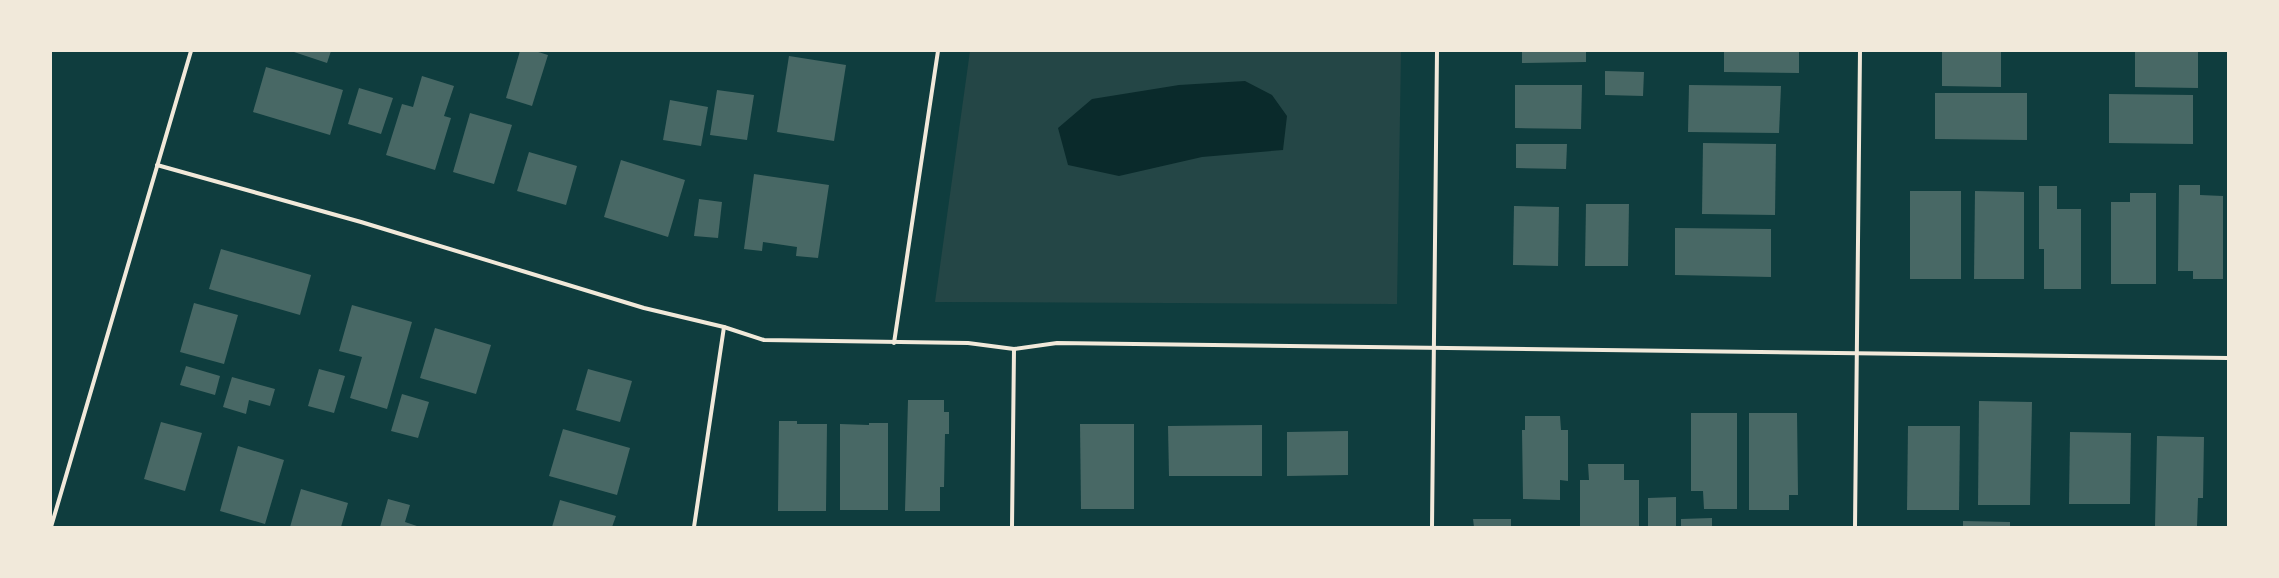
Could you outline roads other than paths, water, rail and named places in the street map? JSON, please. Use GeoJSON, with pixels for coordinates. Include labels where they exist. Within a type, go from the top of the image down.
{"type":"FeatureCollection","features":[{"type":"Feature","properties":{"kind":"street"},"geometry":{"type":"LineString","coordinates":[[51,527],[191,51]]}},
{"type":"Feature","properties":{"kind":"street"},"geometry":{"type":"LineString","coordinates":[[894,343],[938,51]]}},
{"type":"Feature","properties":{"kind":"street"},"geometry":{"type":"LineString","coordinates":[[1432,527],[1437,51]]}},
{"type":"Feature","properties":{"kind":"street"},"geometry":{"type":"LineString","coordinates":[[1855,527],[1860,51]]}},
{"type":"Feature","properties":{"kind":"street"},"geometry":{"type":"LineString","coordinates":[[157,165],[361,222],[644,308],[724,327],[764,340],[968,343],[1014,348],[1057,343],[2228,358]]}},
{"type":"Feature","properties":{"kind":"street"},"geometry":{"type":"LineString","coordinates":[[694,527],[724,327]]}},
{"type":"Feature","properties":{"kind":"street"},"geometry":{"type":"LineString","coordinates":[[1012,527],[1014,348]]}}]}
